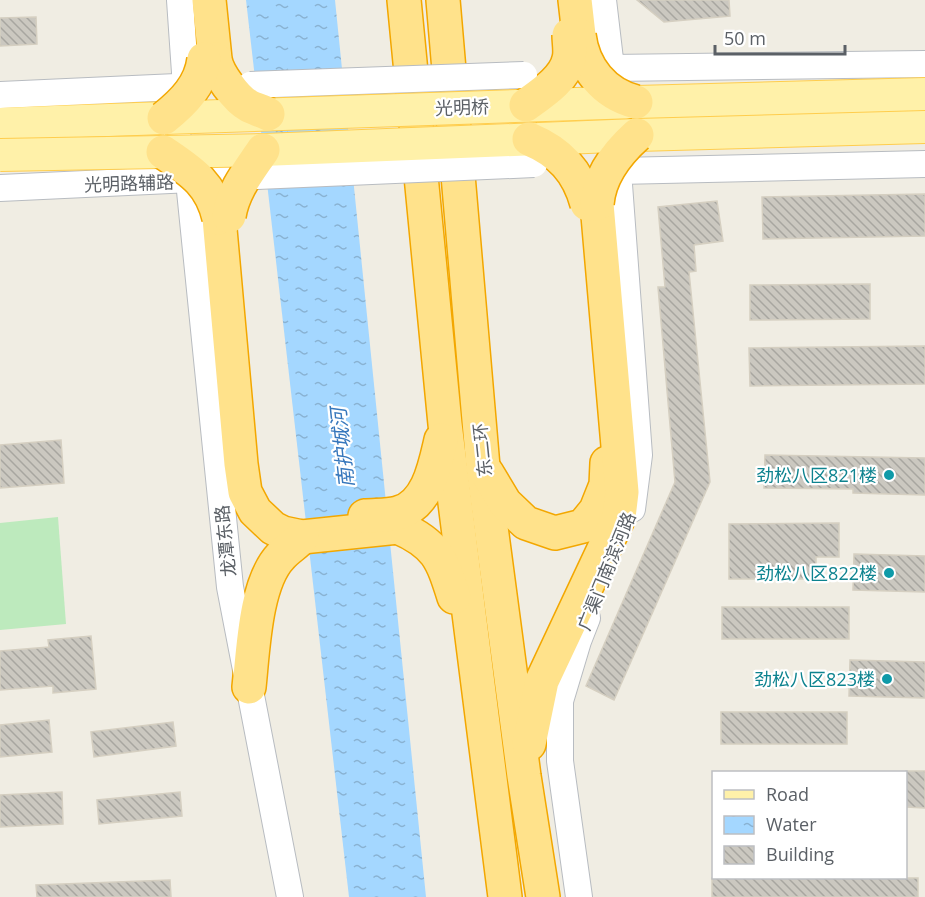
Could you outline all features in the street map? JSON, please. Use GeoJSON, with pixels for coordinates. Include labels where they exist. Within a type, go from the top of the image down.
{"type":"FeatureCollection","features":[{"type":"Feature","properties":{"kind":"highway"},"geometry":{"type":"LineString","coordinates":[[200,0],[211,68]]}},
{"type":"Feature","properties":{"kind":"highway"},"geometry":{"type":"LineString","coordinates":[[209,0],[211,68]]}},
{"type":"Feature","properties":{"kind":"highway","name":"东二环"},"geometry":{"type":"LineString","coordinates":[[404,0],[444,424],[505,897]]}},
{"type":"Feature","properties":{"kind":"highway","name":"东二环"},"geometry":{"type":"LineString","coordinates":[[443,0],[483,467],[524,776],[543,897]]}},
{"type":"Feature","properties":{"kind":"highway"},"geometry":{"type":"LineString","coordinates":[[566,0],[574,35],[600,84],[619,98],[636,102]]}},
{"type":"Feature","properties":{"kind":"highway"},"geometry":{"type":"LineString","coordinates":[[525,90],[549,88],[565,69],[574,35],[575,0]]}},
{"type":"Feature","properties":{"kind":"highway"},"geometry":{"type":"LineString","coordinates":[[164,118],[182,104],[192,91],[203,69],[216,67],[225,82],[247,105],[268,114]]}},
{"type":"Feature","properties":{"kind":"highway"},"geometry":{"type":"LineString","coordinates":[[483,467],[505,503],[526,523],[555,533],[583,526],[596,510],[606,485],[607,451],[592,204],[611,164],[624,146],[637,135]]}},
{"type":"Feature","properties":{"kind":"highway"},"geometry":{"type":"LineString","coordinates":[[524,776],[542,681],[619,517],[622,492],[592,204],[582,185],[547,146],[531,151]]}},
{"type":"Feature","properties":{"kind":"highway"},"geometry":{"type":"LineString","coordinates":[[163,152],[196,175],[224,217],[255,474],[264,496],[277,511],[291,519],[302,530]]}},
{"type":"Feature","properties":{"kind":"highway"},"geometry":{"type":"LineString","coordinates":[[224,217],[239,185],[260,163]]}},
{"type":"Feature","properties":{"kind":"highway"},"geometry":{"type":"LineString","coordinates":[[398,520],[405,510],[422,496],[430,482],[444,424]]}},
{"type":"Feature","properties":{"kind":"highway"},"geometry":{"type":"LineString","coordinates":[[249,687],[257,616],[269,574],[280,556],[302,530],[398,520],[436,552],[470,628]]}},
{"type":"Feature","properties":{"kind":"main road","name":"光明桥"},"geometry":{"type":"LineString","coordinates":[[0,124],[268,114],[525,90],[636,102],[925,94]]}},
{"type":"Feature","properties":{"kind":"main road","name":"光明桥"},"geometry":{"type":"LineString","coordinates":[[0,155],[163,152],[260,163],[531,151],[637,135],[925,128]]}},
{"type":"Feature","properties":{"kind":"street"},"geometry":{"type":"LineString","coordinates":[[180,0],[186,87]]}},
{"type":"Feature","properties":{"kind":"street"},"geometry":{"type":"LineString","coordinates":[[603,0],[611,68]]}},
{"type":"Feature","properties":{"kind":"street"},"geometry":{"type":"LineString","coordinates":[[525,90],[561,74],[611,68],[925,64]]}},
{"type":"Feature","properties":{"kind":"street"},"geometry":{"type":"LineString","coordinates":[[211,68],[226,102],[234,129],[228,162],[216,179]]}},
{"type":"Feature","properties":{"kind":"street","name":"光明桥"},"geometry":{"type":"LineString","coordinates":[[0,95],[186,87],[211,68],[250,85],[525,90]]}},
{"type":"Feature","properties":{"kind":"street","name":"广渠门南滨河路"},"geometry":{"type":"LineString","coordinates":[[579,897],[560,761],[560,701],[578,641],[634,504],[639,455],[611,68]]}},
{"type":"Feature","properties":{"kind":"street"},"geometry":{"type":"LineString","coordinates":[[561,74],[566,163]]}},
{"type":"Feature","properties":{"kind":"street","name":"龙潭东路"},"geometry":{"type":"LineString","coordinates":[[186,87],[178,100],[179,167],[189,181],[230,587],[290,897]]}},
{"type":"Feature","properties":{"kind":"street"},"geometry":{"type":"LineString","coordinates":[[531,151],[566,163],[618,171],[925,164]]}},
{"type":"Feature","properties":{"kind":"street","name":"光明路辅路"},"geometry":{"type":"LineString","coordinates":[[0,188],[216,179],[260,163]]}},
{"type":"Feature","properties":{"kind":"green space"},"geometry":{"type":"Polygon","coordinates":[[[58,517],[66,624],[0,630],[0,523],[58,517]]]}},
{"type":"Feature","properties":{"kind":"water","name":"南护城河"},"geometry":{"type":"Polygon","coordinates":[[[246,0],[335,0],[426,897],[349,897],[246,0]]]}},
{"type":"Feature","properties":{"kind":"building"},"geometry":{"type":"Polygon","coordinates":[[[637,0],[729,0],[730,16],[664,22],[637,0]]]}},
{"type":"Feature","properties":{"kind":"building"},"geometry":{"type":"Polygon","coordinates":[[[36,17],[37,44],[0,46],[0,18],[36,17]]]}},
{"type":"Feature","properties":{"kind":"building"},"geometry":{"type":"Polygon","coordinates":[[[925,194],[925,236],[763,239],[762,197],[925,194]]]}},
{"type":"Feature","properties":{"kind":"building"},"geometry":{"type":"Polygon","coordinates":[[[717,201],[723,241],[694,245],[696,271],[689,272],[710,482],[614,700],[586,686],[675,482],[658,287],[665,287],[658,207],[717,201]]]}},
{"type":"Feature","properties":{"kind":"building"},"geometry":{"type":"Polygon","coordinates":[[[870,284],[870,319],[750,320],[750,285],[870,284]]]}},
{"type":"Feature","properties":{"kind":"building"},"geometry":{"type":"Polygon","coordinates":[[[925,346],[925,384],[750,386],[749,348],[925,346]]]}},
{"type":"Feature","properties":{"kind":"building"},"geometry":{"type":"Polygon","coordinates":[[[61,440],[64,483],[0,488],[0,445],[61,440]]]}},
{"type":"Feature","properties":{"kind":"building"},"geometry":{"type":"Polygon","coordinates":[[[765,455],[925,458],[925,495],[853,493],[853,489],[764,488],[765,455]]]}},
{"type":"Feature","properties":{"kind":"building"},"geometry":{"type":"Polygon","coordinates":[[[839,523],[839,557],[816,557],[816,579],[729,579],[729,524],[839,523]]]}},
{"type":"Feature","properties":{"kind":"building","name":"劲松八区822楼"},"geometry":{"type":"Polygon","coordinates":[[[854,554],[925,556],[925,592],[853,590],[854,554]]]}},
{"type":"Feature","properties":{"kind":"building"},"geometry":{"type":"Polygon","coordinates":[[[722,607],[849,607],[849,639],[722,639],[722,607]]]}},
{"type":"Feature","properties":{"kind":"building"},"geometry":{"type":"Polygon","coordinates":[[[91,636],[96,689],[53,693],[53,686],[0,690],[0,651],[49,647],[48,640],[91,636]]]}},
{"type":"Feature","properties":{"kind":"building","name":"劲松八区823楼"},"geometry":{"type":"Polygon","coordinates":[[[850,660],[925,662],[925,698],[849,696],[850,660]]]}},
{"type":"Feature","properties":{"kind":"building"},"geometry":{"type":"Polygon","coordinates":[[[721,712],[847,712],[847,744],[721,744],[721,712]]]}},
{"type":"Feature","properties":{"kind":"building"},"geometry":{"type":"Polygon","coordinates":[[[49,720],[52,752],[0,757],[0,725],[49,720]]]}},
{"type":"Feature","properties":{"kind":"building"},"geometry":{"type":"Polygon","coordinates":[[[173,722],[176,746],[94,757],[91,732],[173,722]]]}},
{"type":"Feature","properties":{"kind":"building"},"geometry":{"type":"Polygon","coordinates":[[[907,771],[925,771],[925,808],[907,807],[907,771]]]}},
{"type":"Feature","properties":{"kind":"building"},"geometry":{"type":"Polygon","coordinates":[[[62,792],[63,824],[0,827],[0,795],[62,792]]]}},
{"type":"Feature","properties":{"kind":"building"},"geometry":{"type":"Polygon","coordinates":[[[180,792],[182,816],[99,824],[97,800],[180,792]]]}},
{"type":"Feature","properties":{"kind":"building"},"geometry":{"type":"Polygon","coordinates":[[[918,878],[918,897],[712,897],[712,879],[918,878]]]}},
{"type":"Feature","properties":{"kind":"building"},"geometry":{"type":"Polygon","coordinates":[[[170,880],[171,897],[37,897],[36,885],[170,880]]]}},
{"type":"Feature","properties":{"kind":"place","name":"劲松八区821楼"},"geometry":{"type":"Point","coordinates":[889,475]}},
{"type":"Feature","properties":{"kind":"place","name":"劲松八区822楼"},"geometry":{"type":"Point","coordinates":[889,573]}},
{"type":"Feature","properties":{"kind":"place","name":"劲松八区823楼"},"geometry":{"type":"Point","coordinates":[887,679]}}]}
